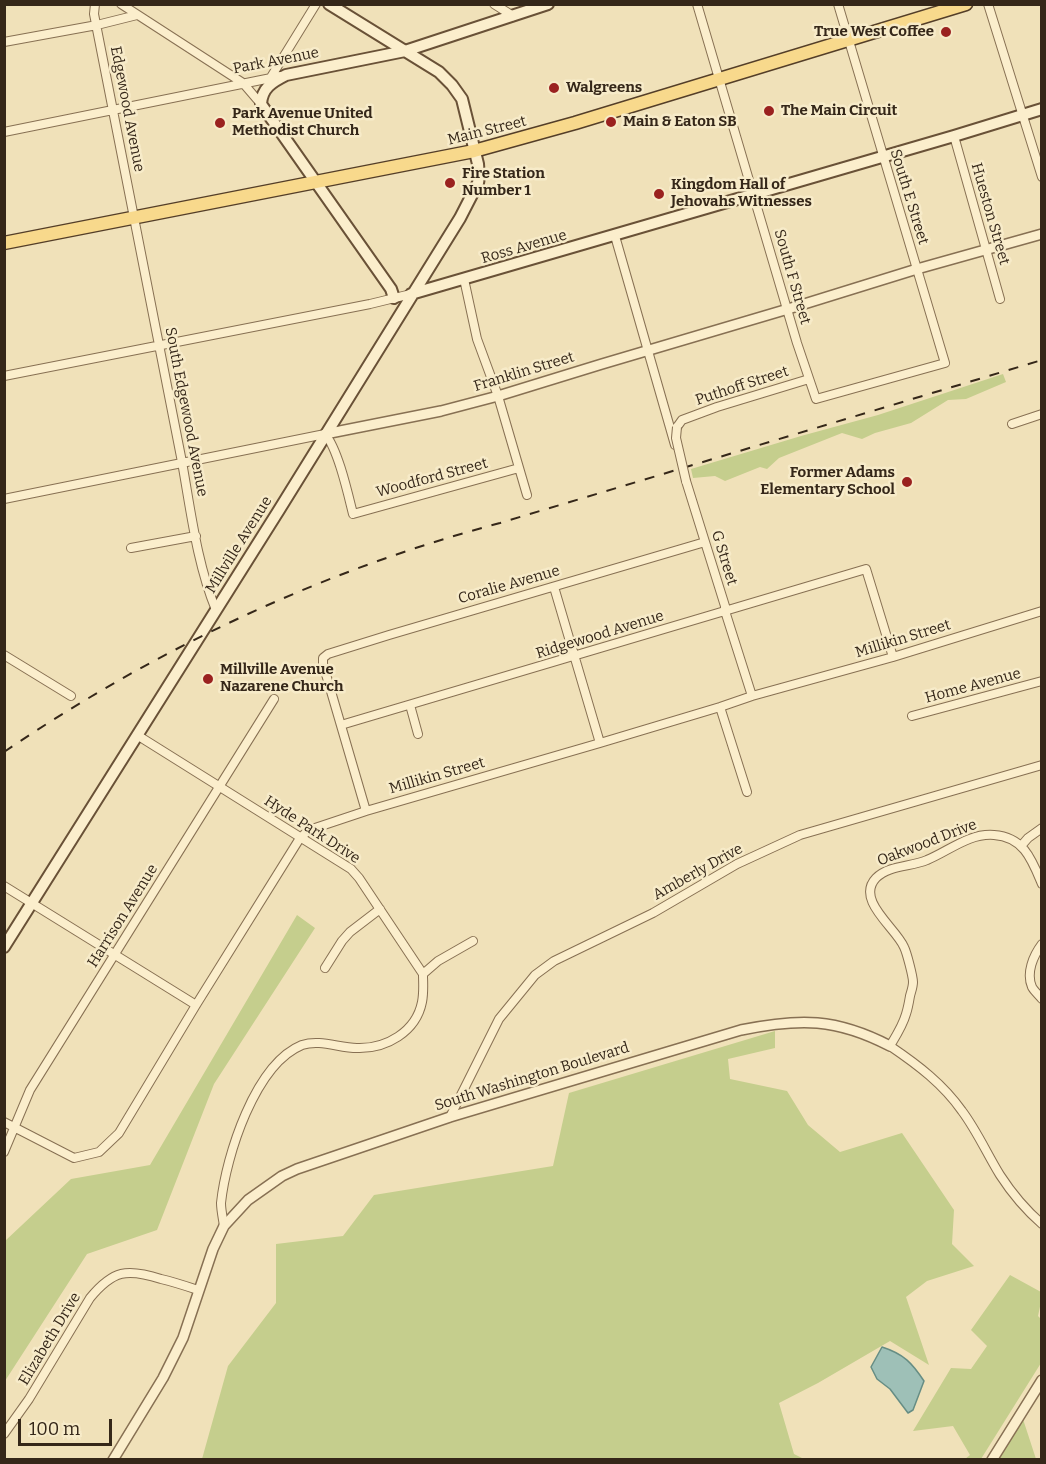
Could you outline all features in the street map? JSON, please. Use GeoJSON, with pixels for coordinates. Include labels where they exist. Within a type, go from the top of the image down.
{"type":"FeatureCollection","features":[{"type":"Feature","properties":{"kind":"main road","name":"Millville Avenue"},"geometry":{"type":"LineString","coordinates":[[4,947],[460,218],[476,188],[479,171],[460,95],[439,72],[329,4]]}},
{"type":"Feature","properties":{"kind":"main road","name":"Park Avenue"},"geometry":{"type":"LineString","coordinates":[[286,75],[405,51],[548,4]]}},
{"type":"Feature","properties":{"kind":"main road","name":"Main Street"},"geometry":{"type":"LineString","coordinates":[[4,243],[474,151],[564,126],[966,4]]}},
{"type":"Feature","properties":{"kind":"main road"},"geometry":{"type":"LineString","coordinates":[[286,75],[273,81],[267,87],[262,95],[261,104],[391,289],[394,298]]}},
{"type":"Feature","properties":{"kind":"main road","name":"Ross Avenue"},"geometry":{"type":"LineString","coordinates":[[411,294],[615,236],[1041,109]]}},
{"type":"Feature","properties":{"kind":"street","name":"Edgewood Avenue"},"geometry":{"type":"LineString","coordinates":[[95,4],[94,14],[135,218]]}},
{"type":"Feature","properties":{"kind":"street"},"geometry":{"type":"LineString","coordinates":[[121,4],[243,83],[261,104]]}},
{"type":"Feature","properties":{"kind":"street"},"geometry":{"type":"LineString","coordinates":[[271,77],[316,4]]}},
{"type":"Feature","properties":{"kind":"street"},"geometry":{"type":"LineString","coordinates":[[494,4],[513,16]]}},
{"type":"Feature","properties":{"kind":"street","name":"South F Street"},"geometry":{"type":"LineString","coordinates":[[697,4],[809,379]]}},
{"type":"Feature","properties":{"kind":"street","name":"South E Street"},"geometry":{"type":"LineString","coordinates":[[838,4],[945,363]]}},
{"type":"Feature","properties":{"kind":"street"},"geometry":{"type":"LineString","coordinates":[[988,4],[1041,177]]}},
{"type":"Feature","properties":{"kind":"street"},"geometry":{"type":"LineString","coordinates":[[4,42],[97,26],[137,15]]}},
{"type":"Feature","properties":{"kind":"street","name":"Park Avenue"},"geometry":{"type":"LineString","coordinates":[[4,132],[286,75]]}},
{"type":"Feature","properties":{"kind":"street","name":"Hueston Street"},"geometry":{"type":"LineString","coordinates":[[954,136],[1000,299]]}},
{"type":"Feature","properties":{"kind":"street","name":"South Edgewood Avenue"},"geometry":{"type":"LineString","coordinates":[[135,218],[196,536],[209,593],[216,610]]}},
{"type":"Feature","properties":{"kind":"street","name":"Franklin Street"},"geometry":{"type":"LineString","coordinates":[[4,499],[441,411],[1041,234]]}},
{"type":"Feature","properties":{"kind":"street"},"geometry":{"type":"LineString","coordinates":[[615,236],[678,453]]}},
{"type":"Feature","properties":{"kind":"street"},"geometry":{"type":"LineString","coordinates":[[465,279],[477,339],[498,396],[527,495]]}},
{"type":"Feature","properties":{"kind":"street","name":"Ross Avenue"},"geometry":{"type":"LineString","coordinates":[[4,376],[411,294]]}},
{"type":"Feature","properties":{"kind":"street","name":"Puthoff Street"},"geometry":{"type":"LineString","coordinates":[[677,427],[682,420],[717,407],[809,379],[816,399],[945,363]]}},
{"type":"Feature","properties":{"kind":"street"},"geometry":{"type":"LineString","coordinates":[[1012,424],[1041,414]]}},
{"type":"Feature","properties":{"kind":"street","name":"G Street"},"geometry":{"type":"LineString","coordinates":[[677,427],[676,438],[686,481],[752,696]]}},
{"type":"Feature","properties":{"kind":"street","name":"Woodford Street"},"geometry":{"type":"LineString","coordinates":[[325,434],[331,441],[353,514],[519,468]]}},
{"type":"Feature","properties":{"kind":"street"},"geometry":{"type":"LineString","coordinates":[[131,548],[196,536]]}},
{"type":"Feature","properties":{"kind":"street","name":"Coralie Avenue"},"geometry":{"type":"LineString","coordinates":[[340,725],[323,664],[323,658],[328,654],[705,542]]}},
{"type":"Feature","properties":{"kind":"street","name":"Ridgewood Avenue"},"geometry":{"type":"LineString","coordinates":[[340,725],[866,569],[893,657]]}},
{"type":"Feature","properties":{"kind":"street"},"geometry":{"type":"LineString","coordinates":[[554,586],[600,743]]}},
{"type":"Feature","properties":{"kind":"street","name":"Millikin Street"},"geometry":{"type":"LineString","coordinates":[[300,838],[309,830],[366,811],[752,696],[893,657],[1041,611]]}},
{"type":"Feature","properties":{"kind":"street"},"geometry":{"type":"LineString","coordinates":[[4,655],[71,696]]}},
{"type":"Feature","properties":{"kind":"street","name":"Home Avenue"},"geometry":{"type":"LineString","coordinates":[[912,716],[1041,681]]}},
{"type":"Feature","properties":{"kind":"street","name":"Harrison Avenue"},"geometry":{"type":"LineString","coordinates":[[4,1152],[30,1090],[274,699]]}},
{"type":"Feature","properties":{"kind":"street"},"geometry":{"type":"LineString","coordinates":[[410,705],[418,734]]}},
{"type":"Feature","properties":{"kind":"street"},"geometry":{"type":"LineString","coordinates":[[720,707],[747,792]]}},
{"type":"Feature","properties":{"kind":"street"},"geometry":{"type":"LineString","coordinates":[[340,725],[366,811]]}},
{"type":"Feature","properties":{"kind":"street","name":"Hyde Park Drive"},"geometry":{"type":"LineString","coordinates":[[137,735],[351,869],[423,974]]}},
{"type":"Feature","properties":{"kind":"street","name":"Amberly Drive"},"geometry":{"type":"LineString","coordinates":[[450,1117],[499,1019],[535,975],[554,961],[639,920],[737,864],[800,835],[1041,765]]}},
{"type":"Feature","properties":{"kind":"street"},"geometry":{"type":"LineString","coordinates":[[1041,828],[1021,846],[1032,859],[1041,884]]}},
{"type":"Feature","properties":{"kind":"street","name":"Oakwood Drive"},"geometry":{"type":"LineString","coordinates":[[890,1047],[906,1014],[913,982],[904,946],[874,906],[869,895],[871,884],[884,872],[893,868],[918,864],[979,836],[1010,838],[1021,846]]}},
{"type":"Feature","properties":{"kind":"street"},"geometry":{"type":"LineString","coordinates":[[4,1122],[74,1158],[99,1152],[119,1133],[300,838]]}},
{"type":"Feature","properties":{"kind":"street"},"geometry":{"type":"LineString","coordinates":[[4,886],[196,1005]]}},
{"type":"Feature","properties":{"kind":"street"},"geometry":{"type":"LineString","coordinates":[[325,968],[350,932],[380,909]]}},
{"type":"Feature","properties":{"kind":"street"},"geometry":{"type":"LineString","coordinates":[[225,1226],[221,1205],[231,1154],[244,1116],[265,1078],[277,1062],[295,1049],[314,1042],[357,1048],[385,1044],[396,1038],[413,1023],[419,1012],[424,989],[423,974],[438,961],[473,941]]}},
{"type":"Feature","properties":{"kind":"street"},"geometry":{"type":"LineString","coordinates":[[1041,944],[1032,962],[1029,976],[1032,987],[1041,999]]}},
{"type":"Feature","properties":{"kind":"street","name":"South Washington Boulevard"},"geometry":{"type":"LineString","coordinates":[[113,1460],[163,1378],[183,1338],[213,1248],[225,1226],[248,1200],[282,1176],[297,1168],[450,1117],[741,1030],[800,1022],[836,1025],[870,1036],[920,1066],[962,1111],[1001,1176],[1041,1224]]}},
{"type":"Feature","properties":{"kind":"street","name":"Elizabeth Drive"},"geometry":{"type":"LineString","coordinates":[[4,1434],[29,1399],[90,1298],[108,1279],[134,1272],[198,1290]]}},
{"type":"Feature","properties":{"kind":"street"},"geometry":{"type":"LineString","coordinates":[[992,1460],[1041,1380]]}},
{"type":"Feature","properties":{"kind":"green space"},"geometry":{"type":"Polygon","coordinates":[[[1003,374],[1006,382],[966,399],[948,400],[911,423],[862,439],[842,433],[779,458],[767,469],[760,467],[725,481],[715,476],[693,478],[691,469],[878,415],[1003,374]]]}},
{"type":"Feature","properties":{"kind":"green space"},"geometry":{"type":"Polygon","coordinates":[[[297,915],[315,928],[214,1084],[157,1230],[87,1254],[5,1381],[5,1241],[71,1179],[150,1165],[297,915]]]}},
{"type":"Feature","properties":{"kind":"green space"},"geometry":{"type":"Polygon","coordinates":[[[775,1031],[775,1048],[728,1059],[730,1079],[787,1091],[808,1125],[840,1152],[902,1133],[954,1210],[952,1244],[974,1266],[927,1281],[906,1297],[929,1365],[890,1341],[779,1403],[794,1454],[804,1459],[202,1459],[228,1366],[276,1303],[276,1244],[343,1236],[374,1195],[553,1166],[569,1093],[775,1031]]]}},
{"type":"Feature","properties":{"kind":"green space"},"geometry":{"type":"Polygon","coordinates":[[[1010,1275],[1041,1292],[1038,1316],[1041,1319],[1041,1363],[981,1459],[965,1459],[970,1455],[953,1426],[913,1431],[951,1368],[971,1369],[987,1346],[971,1330],[1010,1275]]]}},
{"type":"Feature","properties":{"kind":"green space"},"geometry":{"type":"Polygon","coordinates":[[[1021,1413],[1036,1459],[992,1459],[1021,1413]]]}},
{"type":"Feature","properties":{"kind":"water"},"geometry":{"type":"Polygon","coordinates":[[[882,1347],[907,1360],[924,1381],[913,1410],[908,1413],[890,1389],[877,1379],[871,1367],[882,1347]]]}},
{"type":"Feature","properties":{"kind":"railway"},"geometry":{"type":"LineString","coordinates":[[4,752],[121,679],[181,647],[243,616],[369,564],[434,542],[1042,360]]}},
{"type":"Feature","properties":{"kind":"place","name":"True West Coffee"},"geometry":{"type":"Point","coordinates":[946,32]}},
{"type":"Feature","properties":{"kind":"place","name":"Walgreens"},"geometry":{"type":"Point","coordinates":[554,88]}},
{"type":"Feature","properties":{"kind":"place","name":"The Main Circuit"},"geometry":{"type":"Point","coordinates":[769,111]}},
{"type":"Feature","properties":{"kind":"place","name":"Main & Eaton SB"},"geometry":{"type":"Point","coordinates":[611,122]}},
{"type":"Feature","properties":{"kind":"place","name":"Park Avenue United Methodist Church"},"geometry":{"type":"Point","coordinates":[220,123]}},
{"type":"Feature","properties":{"kind":"place","name":"Fire Station Number 1"},"geometry":{"type":"Point","coordinates":[450,183]}},
{"type":"Feature","properties":{"kind":"place","name":"Kingdom Hall of Jehovahs Witnesses"},"geometry":{"type":"Point","coordinates":[659,194]}},
{"type":"Feature","properties":{"kind":"place","name":"Former Adams Elementary School"},"geometry":{"type":"Point","coordinates":[907,482]}},
{"type":"Feature","properties":{"kind":"place","name":"Millville Avenue Nazarene Church"},"geometry":{"type":"Point","coordinates":[208,679]}}]}
